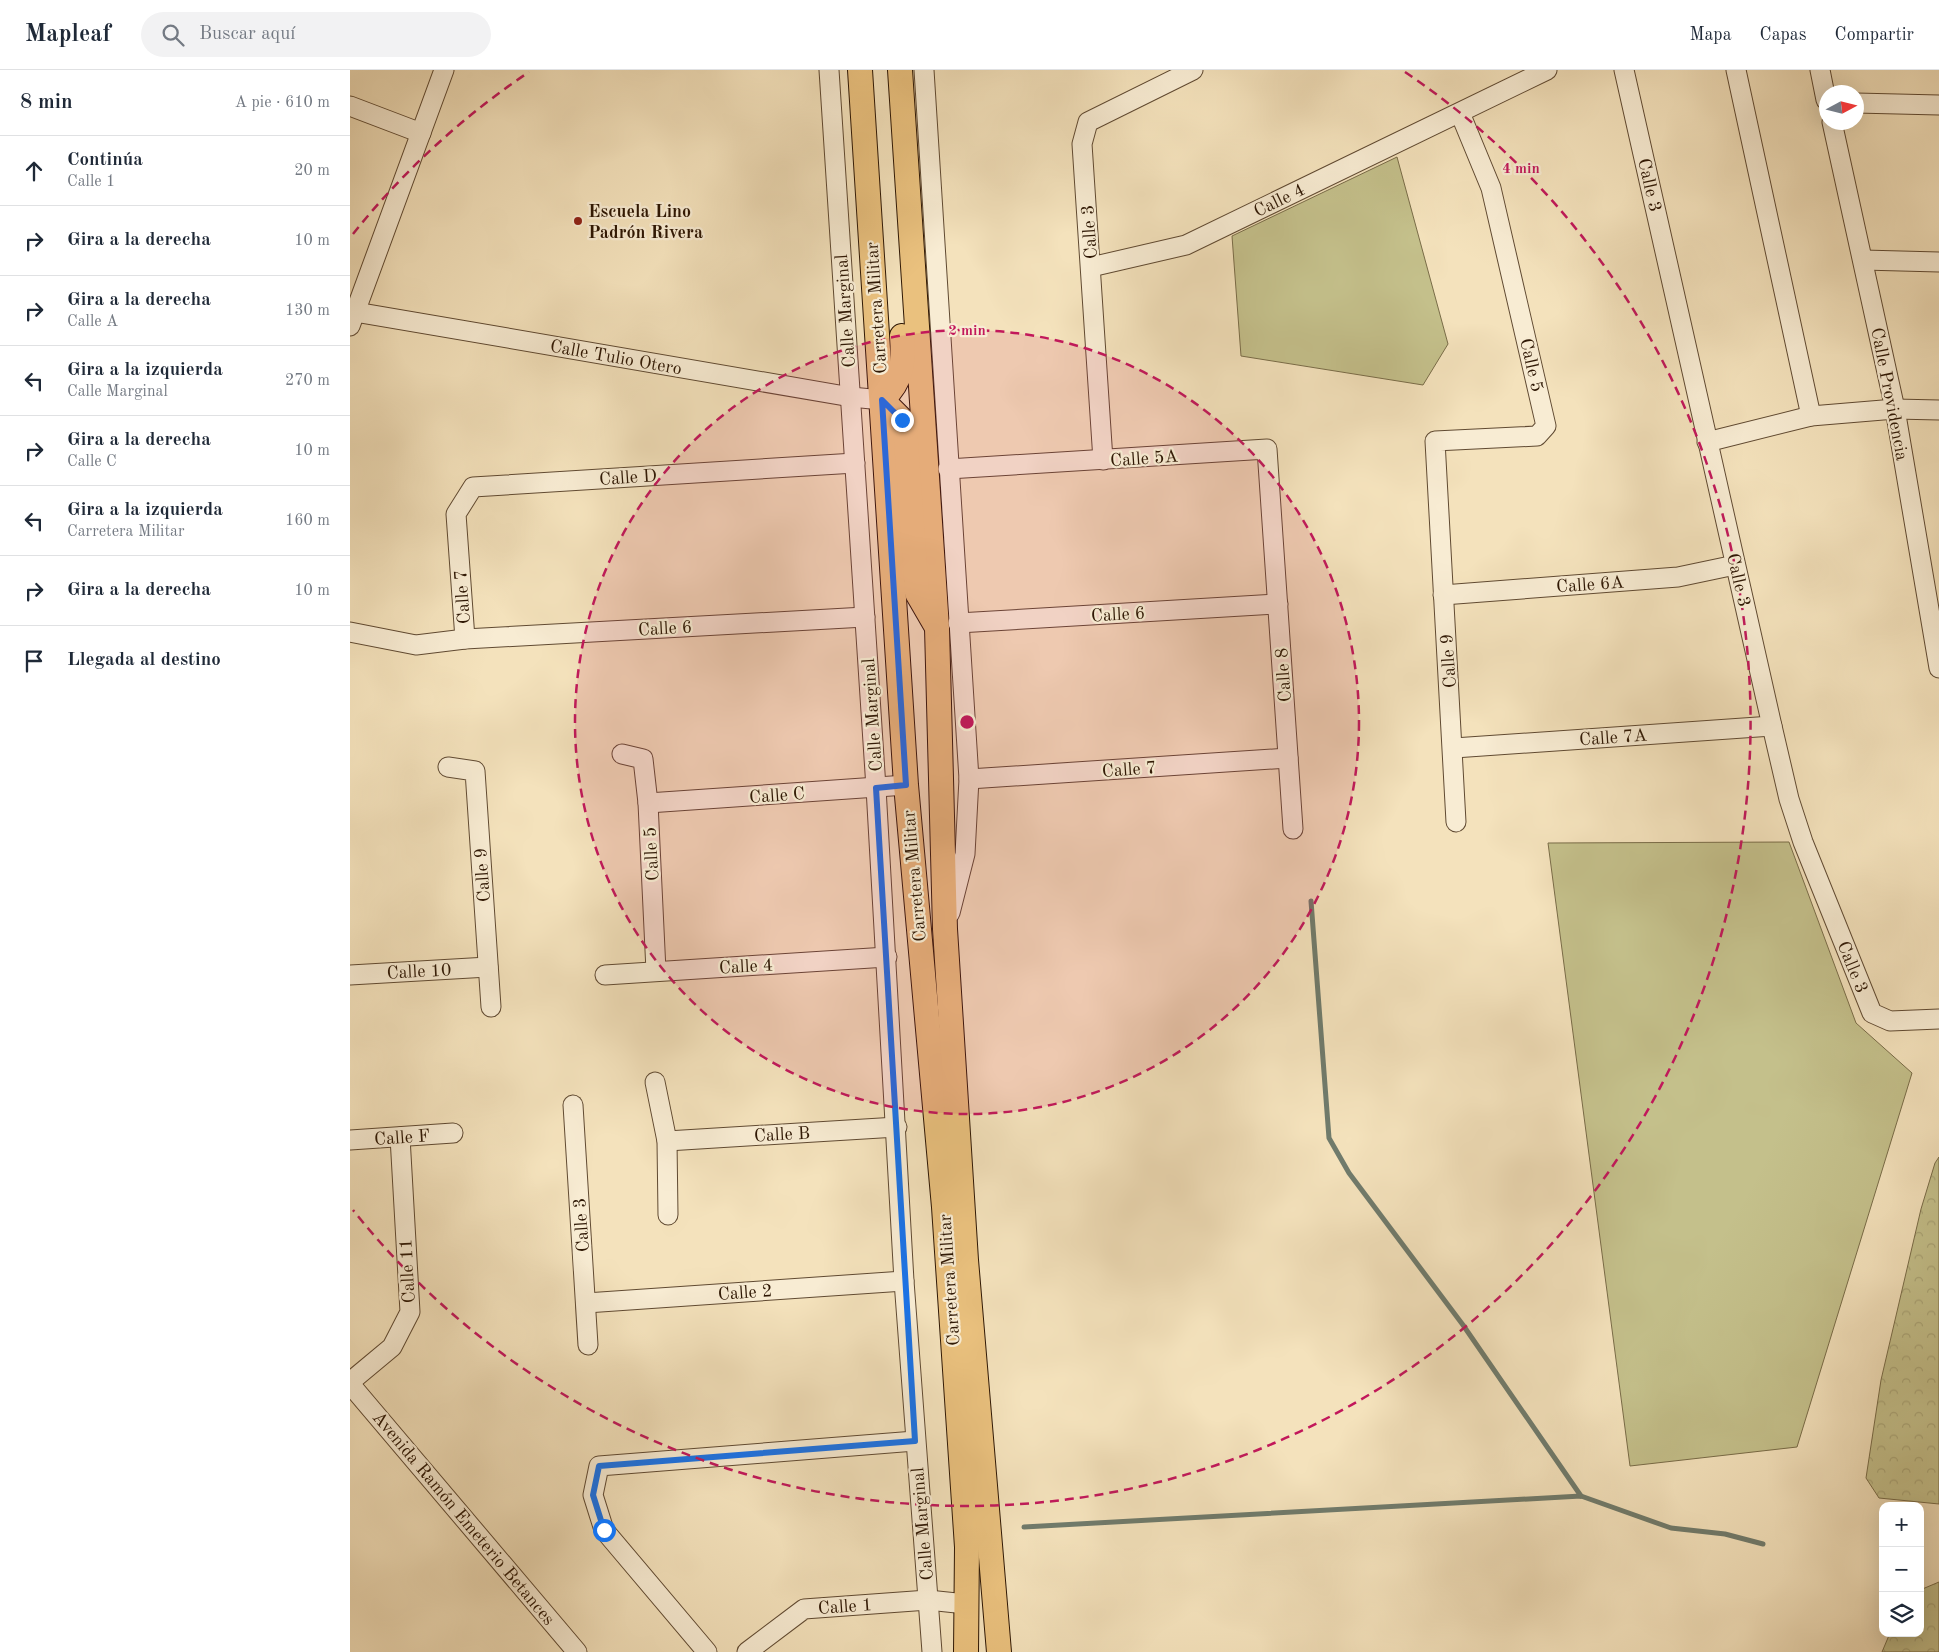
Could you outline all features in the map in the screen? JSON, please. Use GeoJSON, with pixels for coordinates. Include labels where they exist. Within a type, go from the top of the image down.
{"type":"FeatureCollection","features":[{"type":"Feature","properties":{"kind":"main road","name":"Carretera Militar"},"geometry":{"type":"LineString","coordinates":[[860,70],[906,785],[944,1217],[967,1547],[966,1652]]}},
{"type":"Feature","properties":{"kind":"main road","name":"Carretera Militar"},"geometry":{"type":"LineString","coordinates":[[900,70],[904,146],[948,626],[945,929],[966,1260],[999,1652]]}},
{"type":"Feature","properties":{"kind":"main road"},"geometry":{"type":"LineString","coordinates":[[904,146],[890,172],[903,366],[893,390],[882,400],[902,420],[905,427],[917,593],[948,626]]}},
{"type":"Feature","properties":{"kind":"street"},"geometry":{"type":"LineString","coordinates":[[352,316],[444,70]]}},
{"type":"Feature","properties":{"kind":"street","name":"Calle Marginal"},"geometry":{"type":"LineString","coordinates":[[829,70],[887,958],[904,1281],[932,1652]]}},
{"type":"Feature","properties":{"kind":"street"},"geometry":{"type":"LineString","coordinates":[[924,70],[948,469],[948,626],[969,779],[965,854],[945,929]]}},
{"type":"Feature","properties":{"kind":"street","name":"Calle 3"},"geometry":{"type":"LineString","coordinates":[[1103,460],[1082,144],[1088,122],[1193,70]]}},
{"type":"Feature","properties":{"kind":"street","name":"Calle 4"},"geometry":{"type":"LineString","coordinates":[[1091,267],[1186,245],[1547,70]]}},
{"type":"Feature","properties":{"kind":"street","name":"Calle 3"},"geometry":{"type":"LineString","coordinates":[[1624,70],[1789,800],[1803,842],[1872,1013],[1890,1021],[1939,1019]]}},
{"type":"Feature","properties":{"kind":"street"},"geometry":{"type":"LineString","coordinates":[[1736,70],[1811,416]]}},
{"type":"Feature","properties":{"kind":"street"},"geometry":{"type":"LineString","coordinates":[[1820,70],[1823,85]]}},
{"type":"Feature","properties":{"kind":"street"},"geometry":{"type":"LineString","coordinates":[[1864,103],[1939,105]]}},
{"type":"Feature","properties":{"kind":"street"},"geometry":{"type":"LineString","coordinates":[[350,106],[420,133]]}},
{"type":"Feature","properties":{"kind":"street","name":"Calle 5"},"geometry":{"type":"LineString","coordinates":[[1440,527],[1435,440],[1537,436],[1546,426],[1491,188],[1460,113]]}},
{"type":"Feature","properties":{"kind":"street","name":"Calle Providencia"},"geometry":{"type":"LineString","coordinates":[[1834,130],[1930,565],[1939,668]]}},
{"type":"Feature","properties":{"kind":"street"},"geometry":{"type":"LineString","coordinates":[[1863,260],[1939,262]]}},
{"type":"Feature","properties":{"kind":"street","name":"Calle Tulio Otero"},"geometry":{"type":"LineString","coordinates":[[352,316],[851,397],[882,400]]}},
{"type":"Feature","properties":{"kind":"street"},"geometry":{"type":"LineString","coordinates":[[1707,442],[1811,416],[1895,409],[1939,410]]}},
{"type":"Feature","properties":{"kind":"street","name":"Calle 5A"},"geometry":{"type":"LineString","coordinates":[[948,469],[1267,449],[1272,522]]}},
{"type":"Feature","properties":{"kind":"street","name":"Calle D"},"geometry":{"type":"LineString","coordinates":[[459,555],[456,514],[473,487],[855,464]]}},
{"type":"Feature","properties":{"kind":"street","name":"Calle 8"},"geometry":{"type":"LineString","coordinates":[[1272,522],[1294,828]]}},
{"type":"Feature","properties":{"kind":"street","name":"Calle 9"},"geometry":{"type":"LineString","coordinates":[[1440,527],[1454,748],[1456,822]]}},
{"type":"Feature","properties":{"kind":"street","name":"Calle 7"},"geometry":{"type":"LineString","coordinates":[[459,555],[465,639]]}},
{"type":"Feature","properties":{"kind":"street","name":"Calle 6A"},"geometry":{"type":"LineString","coordinates":[[1443,595],[1678,577],[1735,565]]}},
{"type":"Feature","properties":{"kind":"street","name":"Calle 6"},"geometry":{"type":"LineString","coordinates":[[948,626],[1278,604]]}},
{"type":"Feature","properties":{"kind":"street","name":"Calle 6"},"geometry":{"type":"LineString","coordinates":[[350,632],[416,645],[465,639],[865,617]]}},
{"type":"Feature","properties":{"kind":"street","name":"Calle 7A"},"geometry":{"type":"LineString","coordinates":[[1454,748],[1772,726]]}},
{"type":"Feature","properties":{"kind":"street","name":"Calle 5"},"geometry":{"type":"LineString","coordinates":[[622,754],[643,759],[648,803],[656,971]]}},
{"type":"Feature","properties":{"kind":"street","name":"Calle 7"},"geometry":{"type":"LineString","coordinates":[[969,779],[1288,758]]}},
{"type":"Feature","properties":{"kind":"street","name":"Calle 9"},"geometry":{"type":"LineString","coordinates":[[448,767],[475,771],[491,1007]]}},
{"type":"Feature","properties":{"kind":"street","name":"Calle C"},"geometry":{"type":"LineString","coordinates":[[648,803],[906,785]]}},
{"type":"Feature","properties":{"kind":"street","name":"Calle 4"},"geometry":{"type":"LineString","coordinates":[[605,975],[887,958]]}},
{"type":"Feature","properties":{"kind":"street","name":"Calle 10"},"geometry":{"type":"LineString","coordinates":[[350,975],[488,967]]}},
{"type":"Feature","properties":{"kind":"street"},"geometry":{"type":"LineString","coordinates":[[655,1082],[667,1141],[668,1215]]}},
{"type":"Feature","properties":{"kind":"street","name":"Calle 3"},"geometry":{"type":"LineString","coordinates":[[573,1105],[588,1345]]}},
{"type":"Feature","properties":{"kind":"street","name":"Calle B"},"geometry":{"type":"LineString","coordinates":[[667,1141],[897,1127]]}},
{"type":"Feature","properties":{"kind":"street","name":"Calle F"},"geometry":{"type":"LineString","coordinates":[[350,1140],[453,1133]]}},
{"type":"Feature","properties":{"kind":"street","name":"Calle 11"},"geometry":{"type":"LineString","coordinates":[[350,1383],[392,1346],[410,1312],[400,1137]]}},
{"type":"Feature","properties":{"kind":"street","name":"Calle 2"},"geometry":{"type":"LineString","coordinates":[[586,1304],[904,1281]]}},
{"type":"Feature","properties":{"kind":"street","name":"Avenida Ramón Emeterio Betances"},"geometry":{"type":"LineString","coordinates":[[350,1383],[577,1652]]}},
{"type":"Feature","properties":{"kind":"street"},"geometry":{"type":"LineString","coordinates":[[707,1652],[604,1530],[593,1495],[599,1466],[915,1441]]}},
{"type":"Feature","properties":{"kind":"street","name":"Calle Marginal"},"geometry":{"type":"LineString","coordinates":[[928,1600],[966,1604]]}},
{"type":"Feature","properties":{"kind":"street","name":"Calle 1"},"geometry":{"type":"LineString","coordinates":[[747,1652],[804,1609],[928,1600]]}},
{"type":"Feature","properties":{"kind":"green space"},"geometry":{"type":"Polygon","coordinates":[[[1397,157],[1448,344],[1423,385],[1241,356],[1232,236],[1397,157]]]}},
{"type":"Feature","properties":{"kind":"green space"},"geometry":{"type":"Polygon","coordinates":[[[1789,842],[1856,1023],[1912,1073],[1797,1447],[1630,1466],[1548,843],[1789,842]]]}},
{"type":"Feature","properties":{"kind":"green space"},"geometry":{"type":"Polygon","coordinates":[[[1939,1157],[1939,1504],[1879,1498],[1866,1478],[1881,1380],[1921,1209],[1935,1163],[1939,1157]]]}},
{"type":"Feature","properties":{"kind":"green space"},"geometry":{"type":"Polygon","coordinates":[[[1939,1582],[1939,1652],[1882,1652],[1888,1637],[1924,1637],[1924,1588],[1939,1582]]]}},
{"type":"Feature","properties":{"kind":"waterway"},"geometry":{"type":"LineString","coordinates":[[1311,901],[1329,1138],[1349,1173],[1463,1325],[1581,1496]]}},
{"type":"Feature","properties":{"kind":"waterway"},"geometry":{"type":"LineString","coordinates":[[1024,1527],[1581,1496],[1671,1528],[1725,1534],[1763,1544]]}},
{"type":"Feature","properties":{"kind":"place","name":"Escuela Lino Padrón Rivera"},"geometry":{"type":"Point","coordinates":[578,221]}},
{"type":"Feature","properties":{"kind":"route"},"geometry":{"type":"LineString","coordinates":[[604,1530],[593,1495],[599,1466],[915,1441],[876,788],[906,785],[882,400],[902,420]]}}]}
